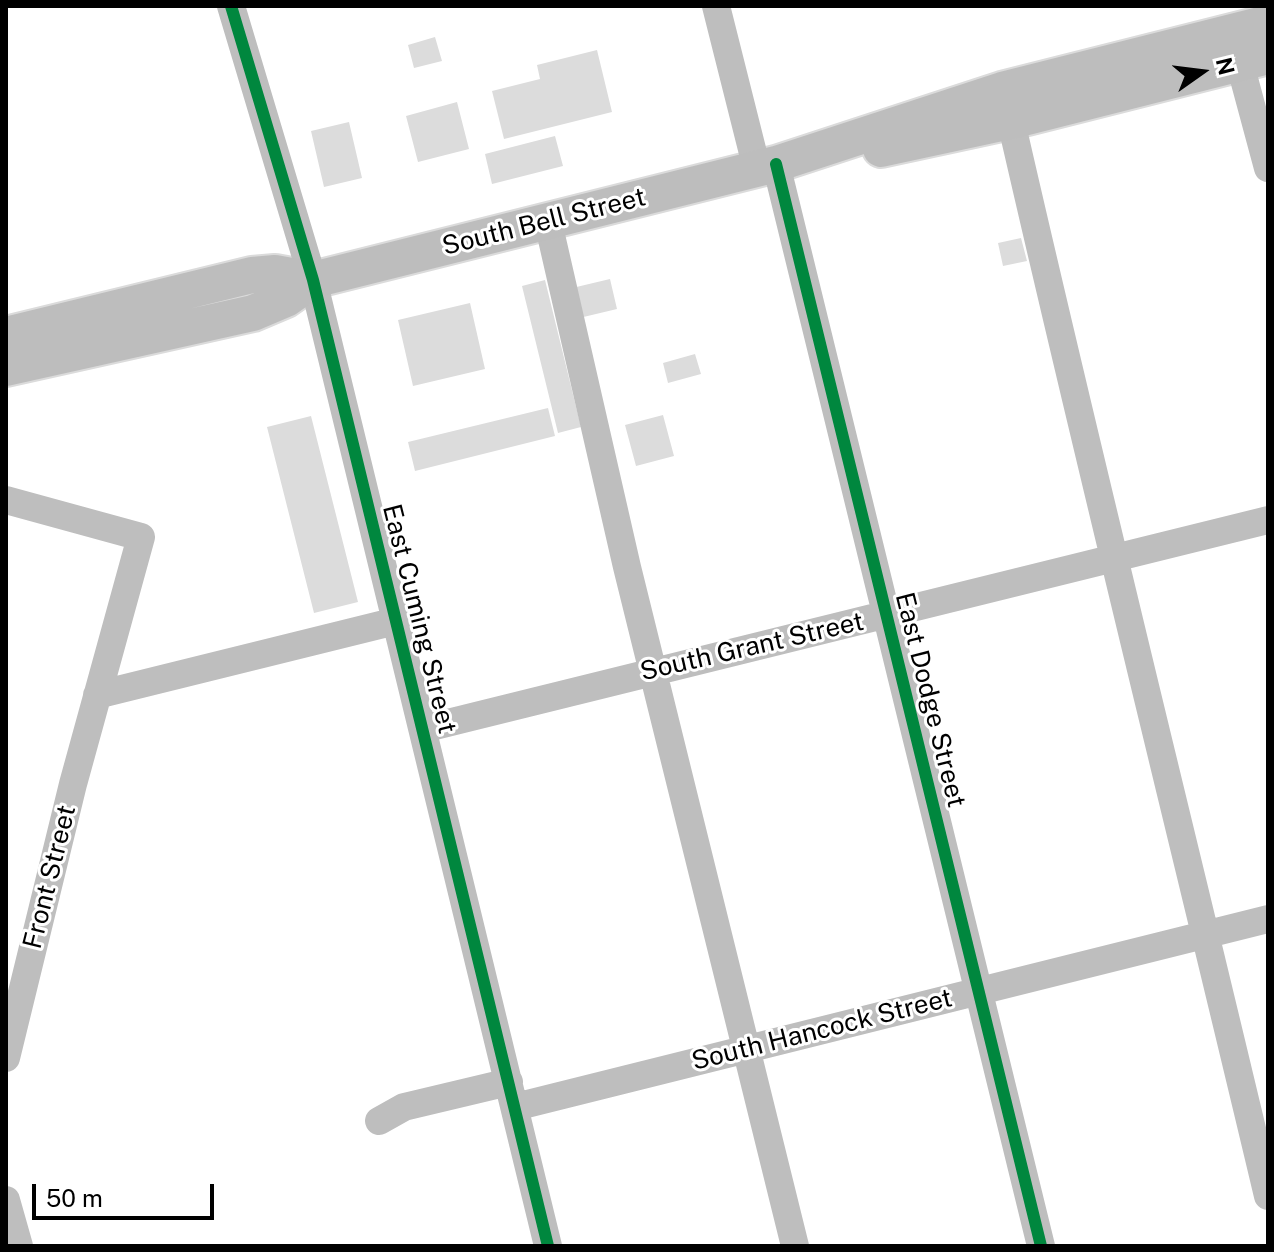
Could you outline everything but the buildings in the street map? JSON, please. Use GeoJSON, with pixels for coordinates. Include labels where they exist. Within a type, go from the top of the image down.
{"type":"FeatureCollection","features":[{"type":"Feature","properties":{"kind":"main road"},"geometry":{"type":"LineString","coordinates":[[1240,39],[1268,23]]}},
{"type":"Feature","properties":{"kind":"main road","name":"South Bell Street"},"geometry":{"type":"LineString","coordinates":[[7,346],[253,313],[286,299],[313,280],[766,166],[972,99],[1240,39]]}},
{"type":"Feature","properties":{"kind":"main road","name":"South Bell Street"},"geometry":{"type":"LineString","coordinates":[[766,166],[878,149],[1011,121],[1240,39]]}},
{"type":"Feature","properties":{"kind":"street","name":"East Cuming Street"},"geometry":{"type":"LineString","coordinates":[[231,6],[313,280],[548,1246]]}},
{"type":"Feature","properties":{"kind":"street","name":"East Dodge Street"},"geometry":{"type":"LineString","coordinates":[[716,6],[766,166],[887,614],[1041,1246]]}},
{"type":"Feature","properties":{"kind":"street"},"geometry":{"type":"LineString","coordinates":[[1240,39],[1268,168]]}},
{"type":"Feature","properties":{"kind":"street"},"geometry":{"type":"LineString","coordinates":[[1011,121],[1112,559],[1160,737],[1268,1196]]}},
{"type":"Feature","properties":{"kind":"street"},"geometry":{"type":"LineString","coordinates":[[548,222],[795,1246]]}},
{"type":"Feature","properties":{"kind":"street","name":"Front Street"},"geometry":{"type":"LineString","coordinates":[[6,500],[141,537],[97,695],[6,1058]]}},
{"type":"Feature","properties":{"kind":"street","name":"South Grant Street"},"geometry":{"type":"LineString","coordinates":[[423,729],[1268,520]]}},
{"type":"Feature","properties":{"kind":"street"},"geometry":{"type":"LineString","coordinates":[[97,695],[396,621]]}},
{"type":"Feature","properties":{"kind":"street","name":"South Hancock Street"},"geometry":{"type":"LineString","coordinates":[[379,1121],[404,1107],[512,1094],[747,1050],[1268,919]]}},
{"type":"Feature","properties":{"kind":"street"},"geometry":{"type":"LineString","coordinates":[[6,1200],[19,1246]]}},
{"type":"Feature","properties":{"kind":"cycle path"},"geometry":{"type":"LineString","coordinates":[[231,6],[313,280],[548,1246]]}},
{"type":"Feature","properties":{"kind":"cycle path"},"geometry":{"type":"LineString","coordinates":[[776,164],[1041,1246]]}}]}
